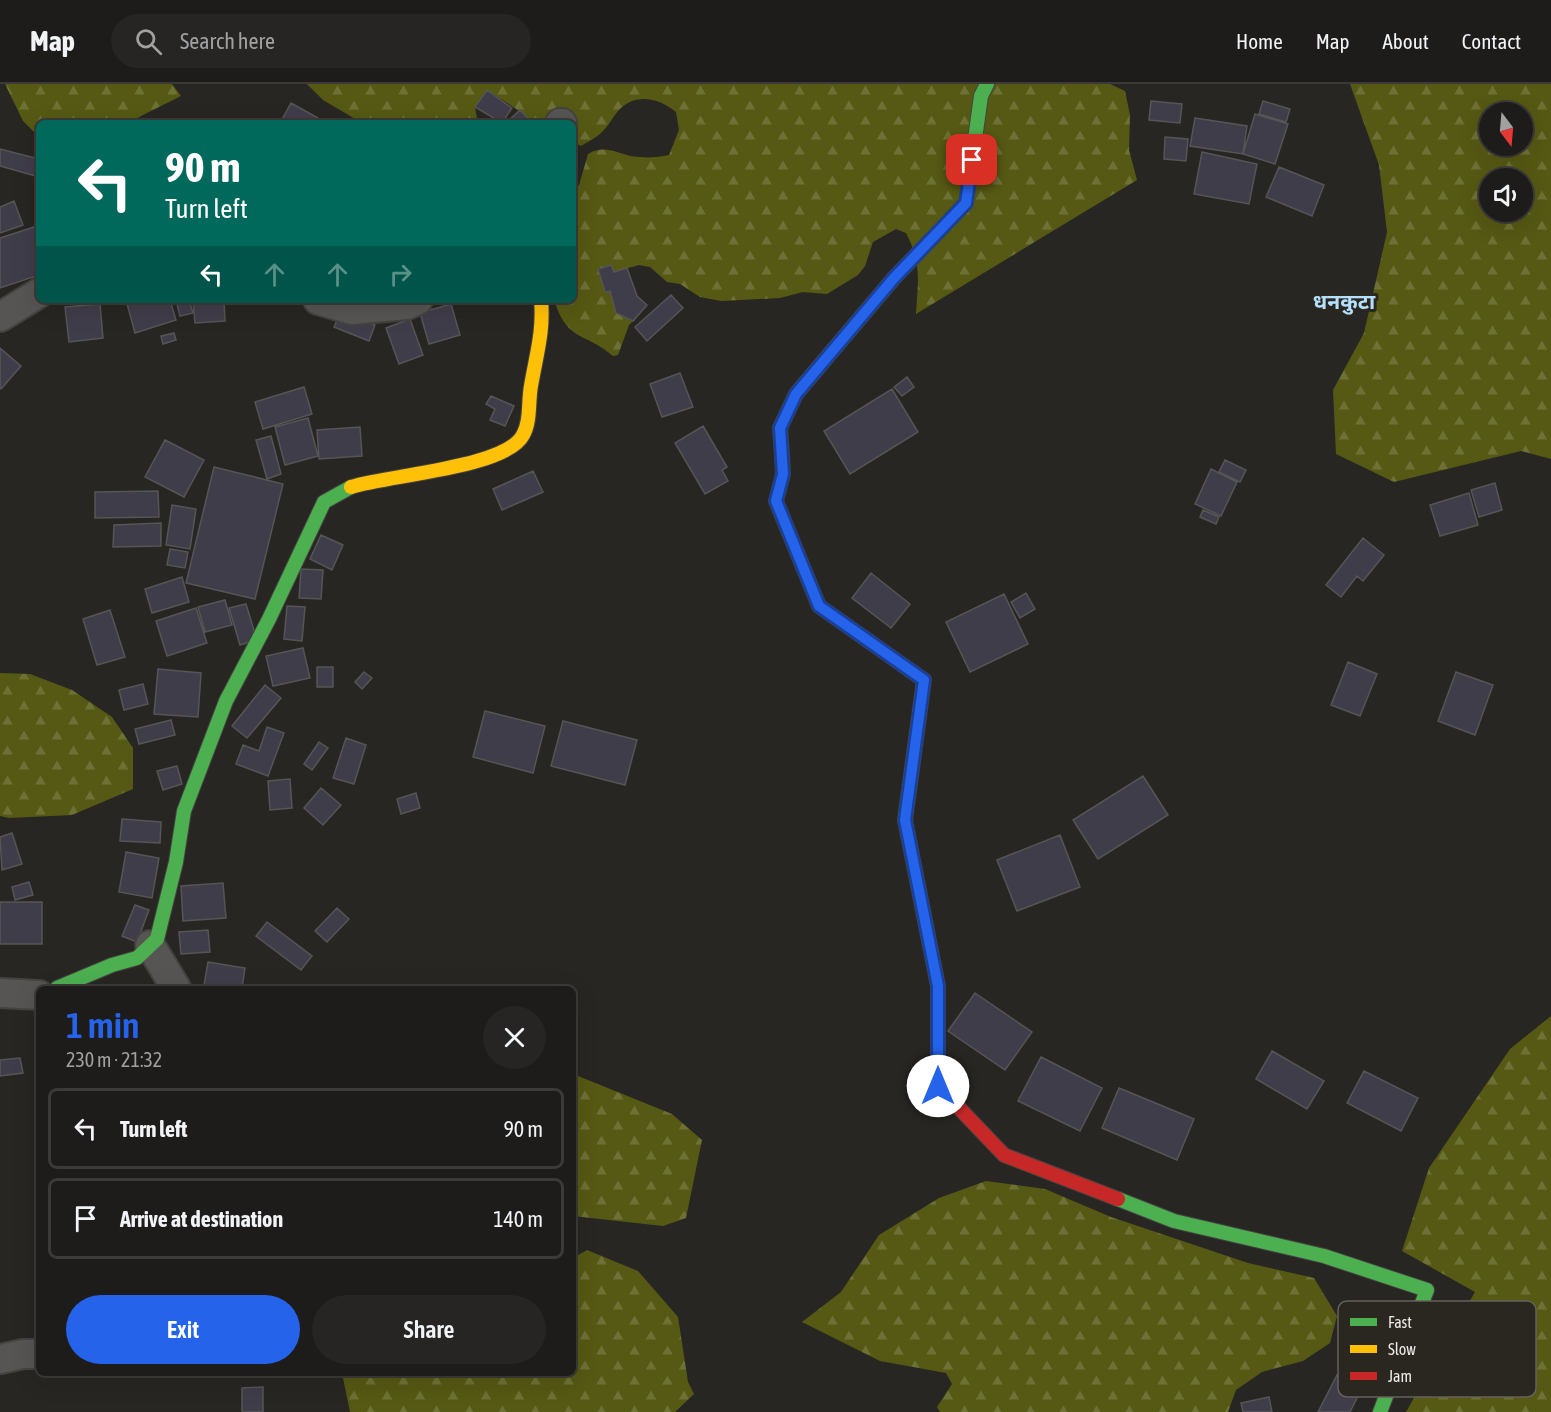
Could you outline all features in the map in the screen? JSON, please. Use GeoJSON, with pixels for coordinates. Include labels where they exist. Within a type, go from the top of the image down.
{"type":"FeatureCollection","features":[{"type":"Feature","properties":{"kind":"street"},"geometry":{"type":"LineString","coordinates":[[987,84],[981,96],[966,203],[894,278],[796,394],[780,428],[783,474],[776,501],[819,606],[924,680],[905,820],[938,986],[938,1086],[1004,1155],[1174,1221],[1324,1256],[1427,1290],[1423,1301]]}},
{"type":"Feature","properties":{"kind":"street"},"geometry":{"type":"LineString","coordinates":[[0,317],[36,295]]}},
{"type":"Feature","properties":{"kind":"street"},"geometry":{"type":"LineString","coordinates":[[328,303],[352,310],[411,303]]}},
{"type":"Feature","properties":{"kind":"street"},"geometry":{"type":"LineString","coordinates":[[62,986],[112,965],[137,958],[157,939],[176,862],[184,811],[226,701],[269,619],[324,502],[336,492],[373,480],[488,460],[507,451],[521,439],[527,424],[529,394],[541,350],[544,324],[541,303]]}},
{"type":"Feature","properties":{"kind":"street"},"geometry":{"type":"LineString","coordinates":[[150,945],[175,986]]}},
{"type":"Feature","properties":{"kind":"street"},"geometry":{"type":"LineString","coordinates":[[0,993],[36,995]]}},
{"type":"Feature","properties":{"kind":"street"},"geometry":{"type":"LineString","coordinates":[[0,1359],[36,1354]]}},
{"type":"Feature","properties":{"kind":"street"},"geometry":{"type":"LineString","coordinates":[[1380,1412],[1386,1397]]}},
{"type":"Feature","properties":{"kind":"green space"},"geometry":{"type":"Polygon","coordinates":[[[5,84],[172,84],[181,96],[133,120],[36,120],[36,134],[23,121],[5,84]]]}},
{"type":"Feature","properties":{"kind":"green space"},"geometry":{"type":"Polygon","coordinates":[[[307,84],[1110,84],[1125,91],[1130,115],[1129,150],[1137,180],[916,314],[918,272],[915,254],[906,233],[896,229],[873,242],[865,266],[858,275],[827,294],[803,292],[780,298],[721,301],[700,297],[680,284],[667,282],[650,267],[639,265],[614,272],[611,265],[599,269],[605,292],[610,291],[633,321],[629,325],[618,355],[613,356],[571,330],[559,314],[555,303],[576,303],[576,188],[579,185],[588,154],[594,151],[609,150],[630,156],[645,157],[669,155],[679,130],[676,112],[662,103],[647,99],[632,101],[618,111],[599,135],[581,146],[576,144],[576,120],[529,120],[517,109],[487,90],[475,107],[476,120],[357,120],[323,100],[307,84]]]}},
{"type":"Feature","properties":{"kind":"green space"},"geometry":{"type":"Polygon","coordinates":[[[1350,84],[1551,84],[1551,459],[1521,451],[1394,482],[1336,454],[1333,390],[1364,333],[1387,232],[1379,165],[1350,84]]]}},
{"type":"Feature","properties":{"kind":"green space"},"geometry":{"type":"Polygon","coordinates":[[[0,673],[30,674],[72,690],[112,717],[133,748],[133,789],[72,815],[9,818],[0,816],[0,673]]]}},
{"type":"Feature","properties":{"kind":"green space"},"geometry":{"type":"Polygon","coordinates":[[[1551,1016],[1551,1412],[1406,1412],[1415,1397],[1536,1397],[1536,1301],[1470,1301],[1475,1292],[1402,1251],[1429,1168],[1510,1049],[1551,1016]]]}},
{"type":"Feature","properties":{"kind":"green space"},"geometry":{"type":"Polygon","coordinates":[[[576,1075],[672,1114],[702,1140],[686,1218],[663,1226],[576,1216],[576,1075]]]}},
{"type":"Feature","properties":{"kind":"green space"},"geometry":{"type":"Polygon","coordinates":[[[986,1181],[1045,1189],[1111,1217],[1248,1263],[1314,1278],[1337,1316],[1330,1343],[1303,1361],[1262,1372],[1236,1390],[1228,1412],[940,1412],[937,1407],[952,1384],[946,1373],[880,1361],[802,1322],[841,1292],[879,1235],[939,1198],[986,1181]]]}},
{"type":"Feature","properties":{"kind":"green space"},"geometry":{"type":"Polygon","coordinates":[[[587,1250],[638,1271],[678,1317],[688,1382],[694,1394],[675,1412],[350,1412],[343,1376],[576,1376],[576,1256],[587,1250]]]}},
{"type":"Feature","properties":{"kind":"building"},"geometry":{"type":"Polygon","coordinates":[[[487,90],[512,108],[504,120],[497,120],[475,107],[487,90]]]}},
{"type":"Feature","properties":{"kind":"building"},"geometry":{"type":"Polygon","coordinates":[[[1151,101],[1182,104],[1180,123],[1149,120],[1151,101]]]}},
{"type":"Feature","properties":{"kind":"building"},"geometry":{"type":"Polygon","coordinates":[[[1263,101],[1290,109],[1286,122],[1259,114],[1263,101]]]}},
{"type":"Feature","properties":{"kind":"building"},"geometry":{"type":"Polygon","coordinates":[[[291,103],[321,120],[282,120],[291,103]]]}},
{"type":"Feature","properties":{"kind":"building"},"geometry":{"type":"Polygon","coordinates":[[[520,110],[529,120],[509,120],[520,110]]]}},
{"type":"Feature","properties":{"kind":"building"},"geometry":{"type":"Polygon","coordinates":[[[1255,114],[1288,124],[1275,164],[1243,154],[1255,114]]]}},
{"type":"Feature","properties":{"kind":"building"},"geometry":{"type":"Polygon","coordinates":[[[1195,118],[1247,126],[1243,154],[1190,146],[1195,118]]]}},
{"type":"Feature","properties":{"kind":"building"},"geometry":{"type":"Polygon","coordinates":[[[1165,137],[1188,139],[1186,161],[1164,159],[1165,137]]]}},
{"type":"Feature","properties":{"kind":"building"},"geometry":{"type":"Polygon","coordinates":[[[0,149],[36,158],[36,176],[0,166],[0,149]]]}},
{"type":"Feature","properties":{"kind":"building"},"geometry":{"type":"Polygon","coordinates":[[[1202,152],[1257,164],[1249,204],[1194,194],[1202,152]]]}},
{"type":"Feature","properties":{"kind":"building"},"geometry":{"type":"Polygon","coordinates":[[[1279,167],[1324,185],[1312,216],[1266,197],[1279,167]]]}},
{"type":"Feature","properties":{"kind":"building"},"geometry":{"type":"Polygon","coordinates":[[[14,201],[23,225],[0,233],[0,207],[14,201]]]}},
{"type":"Feature","properties":{"kind":"building"},"geometry":{"type":"Polygon","coordinates":[[[34,227],[36,276],[0,288],[0,238],[34,227]]]}},
{"type":"Feature","properties":{"kind":"building"},"geometry":{"type":"Polygon","coordinates":[[[611,265],[614,272],[627,268],[637,296],[647,305],[633,321],[616,313],[610,291],[605,292],[598,269],[611,265]]]}},
{"type":"Feature","properties":{"kind":"building"},"geometry":{"type":"Polygon","coordinates":[[[671,295],[683,308],[647,341],[635,327],[671,295]]]}},
{"type":"Feature","properties":{"kind":"building"},"geometry":{"type":"Polygon","coordinates":[[[127,303],[171,303],[176,320],[135,333],[127,303]]]}},
{"type":"Feature","properties":{"kind":"building"},"geometry":{"type":"Polygon","coordinates":[[[177,303],[190,303],[193,313],[180,316],[177,303]]]}},
{"type":"Feature","properties":{"kind":"building"},"geometry":{"type":"Polygon","coordinates":[[[193,303],[224,303],[225,321],[195,323],[193,303]]]}},
{"type":"Feature","properties":{"kind":"building"},"geometry":{"type":"Polygon","coordinates":[[[100,304],[103,338],[69,342],[65,307],[100,304]]]}},
{"type":"Feature","properties":{"kind":"building"},"geometry":{"type":"Polygon","coordinates":[[[451,304],[460,335],[429,344],[420,313],[451,304]]]}},
{"type":"Feature","properties":{"kind":"building"},"geometry":{"type":"Polygon","coordinates":[[[341,311],[375,325],[369,341],[334,327],[341,311]]]}},
{"type":"Feature","properties":{"kind":"building"},"geometry":{"type":"Polygon","coordinates":[[[410,319],[423,355],[399,364],[386,328],[410,319]]]}},
{"type":"Feature","properties":{"kind":"building"},"geometry":{"type":"Polygon","coordinates":[[[174,333],[176,340],[163,344],[161,336],[174,333]]]}},
{"type":"Feature","properties":{"kind":"building"},"geometry":{"type":"Polygon","coordinates":[[[0,348],[21,366],[1,389],[0,388],[0,348]]]}},
{"type":"Feature","properties":{"kind":"building"},"geometry":{"type":"Polygon","coordinates":[[[680,373],[693,407],[662,417],[650,384],[680,373]]]}},
{"type":"Feature","properties":{"kind":"building"},"geometry":{"type":"Polygon","coordinates":[[[907,377],[914,387],[902,396],[894,387],[907,377]]]}},
{"type":"Feature","properties":{"kind":"building"},"geometry":{"type":"Polygon","coordinates":[[[304,387],[312,414],[263,429],[255,402],[304,387]]]}},
{"type":"Feature","properties":{"kind":"building"},"geometry":{"type":"Polygon","coordinates":[[[892,389],[918,432],[850,474],[824,431],[892,389]]]}},
{"type":"Feature","properties":{"kind":"building"},"geometry":{"type":"Polygon","coordinates":[[[491,396],[514,406],[505,426],[490,420],[495,409],[486,404],[491,396]]]}},
{"type":"Feature","properties":{"kind":"building"},"geometry":{"type":"Polygon","coordinates":[[[308,418],[318,456],[285,465],[275,427],[308,418]]]}},
{"type":"Feature","properties":{"kind":"building"},"geometry":{"type":"Polygon","coordinates":[[[703,426],[727,467],[722,470],[728,481],[705,494],[675,443],[703,426]]]}},
{"type":"Feature","properties":{"kind":"building"},"geometry":{"type":"Polygon","coordinates":[[[360,427],[362,456],[319,459],[317,430],[360,427]]]}},
{"type":"Feature","properties":{"kind":"building"},"geometry":{"type":"Polygon","coordinates":[[[271,436],[281,474],[267,479],[256,440],[271,436]]]}},
{"type":"Feature","properties":{"kind":"building"},"geometry":{"type":"Polygon","coordinates":[[[165,440],[204,460],[184,497],[145,477],[165,440]]]}},
{"type":"Feature","properties":{"kind":"building"},"geometry":{"type":"Polygon","coordinates":[[[1225,460],[1246,470],[1240,482],[1219,472],[1225,460]]]}},
{"type":"Feature","properties":{"kind":"building"},"geometry":{"type":"Polygon","coordinates":[[[214,467],[283,484],[255,599],[186,583],[214,467]]]}},
{"type":"Feature","properties":{"kind":"building"},"geometry":{"type":"Polygon","coordinates":[[[1211,469],[1237,482],[1221,516],[1195,504],[1211,469]]]}},
{"type":"Feature","properties":{"kind":"building"},"geometry":{"type":"Polygon","coordinates":[[[533,471],[543,492],[502,510],[493,489],[533,471]]]}},
{"type":"Feature","properties":{"kind":"building"},"geometry":{"type":"Polygon","coordinates":[[[1495,483],[1502,510],[1479,517],[1471,490],[1495,483]]]}},
{"type":"Feature","properties":{"kind":"building"},"geometry":{"type":"Polygon","coordinates":[[[158,491],[159,517],[95,518],[95,492],[158,491]]]}},
{"type":"Feature","properties":{"kind":"building"},"geometry":{"type":"Polygon","coordinates":[[[1469,493],[1478,525],[1440,536],[1430,505],[1469,493]]]}},
{"type":"Feature","properties":{"kind":"building"},"geometry":{"type":"Polygon","coordinates":[[[172,505],[196,509],[190,549],[166,545],[172,505]]]}},
{"type":"Feature","properties":{"kind":"building"},"geometry":{"type":"Polygon","coordinates":[[[1203,510],[1219,517],[1216,524],[1200,517],[1203,510]]]}},
{"type":"Feature","properties":{"kind":"building"},"geometry":{"type":"Polygon","coordinates":[[[161,523],[161,546],[113,547],[114,525],[161,523]]]}},
{"type":"Feature","properties":{"kind":"building"},"geometry":{"type":"Polygon","coordinates":[[[321,535],[343,545],[332,570],[310,559],[321,535]]]}},
{"type":"Feature","properties":{"kind":"building"},"geometry":{"type":"Polygon","coordinates":[[[1363,538],[1384,555],[1363,581],[1357,576],[1341,597],[1326,585],[1363,538]]]}},
{"type":"Feature","properties":{"kind":"building"},"geometry":{"type":"Polygon","coordinates":[[[170,549],[188,552],[185,568],[167,565],[170,549]]]}},
{"type":"Feature","properties":{"kind":"building"},"geometry":{"type":"Polygon","coordinates":[[[301,569],[323,570],[321,599],[299,598],[301,569]]]}},
{"type":"Feature","properties":{"kind":"building"},"geometry":{"type":"Polygon","coordinates":[[[871,573],[910,604],[891,628],[852,598],[871,573]]]}},
{"type":"Feature","properties":{"kind":"building"},"geometry":{"type":"Polygon","coordinates":[[[182,577],[189,602],[152,613],[145,589],[182,577]]]}},
{"type":"Feature","properties":{"kind":"building"},"geometry":{"type":"Polygon","coordinates":[[[1026,593],[1035,609],[1020,618],[1011,602],[1026,593]]]}},
{"type":"Feature","properties":{"kind":"building"},"geometry":{"type":"Polygon","coordinates":[[[1004,594],[1028,644],[970,672],[946,622],[1004,594]]]}},
{"type":"Feature","properties":{"kind":"building"},"geometry":{"type":"Polygon","coordinates":[[[225,600],[232,625],[205,632],[198,607],[225,600]]]}},
{"type":"Feature","properties":{"kind":"building"},"geometry":{"type":"Polygon","coordinates":[[[246,604],[257,640],[240,645],[229,608],[246,604]]]}},
{"type":"Feature","properties":{"kind":"building"},"geometry":{"type":"Polygon","coordinates":[[[287,606],[305,607],[302,641],[284,639],[287,606]]]}},
{"type":"Feature","properties":{"kind":"building"},"geometry":{"type":"Polygon","coordinates":[[[196,608],[207,643],[167,656],[156,621],[196,608]]]}},
{"type":"Feature","properties":{"kind":"building"},"geometry":{"type":"Polygon","coordinates":[[[110,610],[125,657],[97,665],[83,619],[110,610]]]}},
{"type":"Feature","properties":{"kind":"building"},"geometry":{"type":"Polygon","coordinates":[[[303,648],[310,678],[273,686],[266,656],[303,648]]]}},
{"type":"Feature","properties":{"kind":"building"},"geometry":{"type":"Polygon","coordinates":[[[1348,662],[1377,674],[1360,716],[1331,705],[1348,662]]]}},
{"type":"Feature","properties":{"kind":"building"},"geometry":{"type":"Polygon","coordinates":[[[317,667],[333,667],[333,687],[317,687],[317,667]]]}},
{"type":"Feature","properties":{"kind":"building"},"geometry":{"type":"Polygon","coordinates":[[[158,669],[201,673],[198,717],[154,714],[158,669]]]}},
{"type":"Feature","properties":{"kind":"building"},"geometry":{"type":"Polygon","coordinates":[[[364,672],[372,678],[362,689],[355,682],[364,672]]]}},
{"type":"Feature","properties":{"kind":"building"},"geometry":{"type":"Polygon","coordinates":[[[1456,672],[1493,685],[1475,735],[1438,721],[1456,672]]]}},
{"type":"Feature","properties":{"kind":"building"},"geometry":{"type":"Polygon","coordinates":[[[143,684],[148,704],[124,710],[119,690],[143,684]]]}},
{"type":"Feature","properties":{"kind":"building"},"geometry":{"type":"Polygon","coordinates":[[[265,685],[281,698],[247,738],[232,726],[265,685]]]}},
{"type":"Feature","properties":{"kind":"building"},"geometry":{"type":"Polygon","coordinates":[[[485,711],[545,726],[533,773],[473,757],[485,711]]]}},
{"type":"Feature","properties":{"kind":"building"},"geometry":{"type":"Polygon","coordinates":[[[171,720],[175,735],[139,744],[135,729],[171,720]]]}},
{"type":"Feature","properties":{"kind":"building"},"geometry":{"type":"Polygon","coordinates":[[[563,721],[637,740],[625,785],[551,766],[563,721]]]}},
{"type":"Feature","properties":{"kind":"building"},"geometry":{"type":"Polygon","coordinates":[[[267,727],[284,733],[268,776],[236,764],[243,745],[259,751],[267,727]]]}},
{"type":"Feature","properties":{"kind":"building"},"geometry":{"type":"Polygon","coordinates":[[[346,738],[366,745],[354,784],[333,778],[346,738]]]}},
{"type":"Feature","properties":{"kind":"building"},"geometry":{"type":"Polygon","coordinates":[[[319,742],[328,748],[312,770],[304,764],[319,742]]]}},
{"type":"Feature","properties":{"kind":"building"},"geometry":{"type":"Polygon","coordinates":[[[177,766],[182,784],[163,790],[157,771],[177,766]]]}},
{"type":"Feature","properties":{"kind":"building"},"geometry":{"type":"Polygon","coordinates":[[[1143,776],[1168,815],[1098,859],[1073,820],[1143,776]]]}},
{"type":"Feature","properties":{"kind":"building"},"geometry":{"type":"Polygon","coordinates":[[[290,779],[292,808],[270,810],[268,781],[290,779]]]}},
{"type":"Feature","properties":{"kind":"building"},"geometry":{"type":"Polygon","coordinates":[[[321,788],[341,805],[323,825],[304,808],[321,788]]]}},
{"type":"Feature","properties":{"kind":"building"},"geometry":{"type":"Polygon","coordinates":[[[416,793],[420,808],[401,814],[397,799],[416,793]]]}},
{"type":"Feature","properties":{"kind":"building"},"geometry":{"type":"Polygon","coordinates":[[[122,819],[161,822],[160,843],[120,841],[122,819]]]}},
{"type":"Feature","properties":{"kind":"building"},"geometry":{"type":"Polygon","coordinates":[[[12,833],[22,864],[2,870],[0,837],[12,833]]]}},
{"type":"Feature","properties":{"kind":"building"},"geometry":{"type":"Polygon","coordinates":[[[1060,835],[1080,887],[1017,911],[997,860],[1060,835]]]}},
{"type":"Feature","properties":{"kind":"building"},"geometry":{"type":"Polygon","coordinates":[[[126,852],[159,858],[152,898],[119,892],[126,852]]]}},
{"type":"Feature","properties":{"kind":"building"},"geometry":{"type":"Polygon","coordinates":[[[29,882],[33,895],[15,900],[12,887],[29,882]]]}},
{"type":"Feature","properties":{"kind":"building"},"geometry":{"type":"Polygon","coordinates":[[[223,883],[226,918],[183,921],[181,886],[223,883]]]}},
{"type":"Feature","properties":{"kind":"building"},"geometry":{"type":"Polygon","coordinates":[[[0,902],[42,902],[42,944],[0,944],[0,902]]]}},
{"type":"Feature","properties":{"kind":"building"},"geometry":{"type":"Polygon","coordinates":[[[135,905],[149,910],[137,942],[122,936],[135,905]]]}},
{"type":"Feature","properties":{"kind":"building"},"geometry":{"type":"Polygon","coordinates":[[[337,908],[349,919],[327,942],[315,931],[337,908]]]}},
{"type":"Feature","properties":{"kind":"building"},"geometry":{"type":"Polygon","coordinates":[[[267,922],[312,956],[301,970],[256,936],[267,922]]]}},
{"type":"Feature","properties":{"kind":"building"},"geometry":{"type":"Polygon","coordinates":[[[208,930],[210,952],[181,954],[179,932],[208,930]]]}},
{"type":"Feature","properties":{"kind":"building"},"geometry":{"type":"Polygon","coordinates":[[[208,962],[245,968],[242,986],[204,985],[208,962]]]}},
{"type":"Feature","properties":{"kind":"building"},"geometry":{"type":"Polygon","coordinates":[[[975,993],[1032,1032],[1005,1070],[948,1031],[975,993]]]}},
{"type":"Feature","properties":{"kind":"building"},"geometry":{"type":"Polygon","coordinates":[[[1272,1051],[1324,1081],[1307,1109],[1256,1079],[1272,1051]]]}},
{"type":"Feature","properties":{"kind":"building"},"geometry":{"type":"Polygon","coordinates":[[[1041,1057],[1102,1088],[1080,1131],[1018,1101],[1041,1057]]]}},
{"type":"Feature","properties":{"kind":"building"},"geometry":{"type":"Polygon","coordinates":[[[20,1058],[23,1073],[0,1076],[0,1060],[20,1058]]]}},
{"type":"Feature","properties":{"kind":"building"},"geometry":{"type":"Polygon","coordinates":[[[1364,1071],[1418,1098],[1401,1131],[1347,1103],[1364,1071]]]}},
{"type":"Feature","properties":{"kind":"building"},"geometry":{"type":"Polygon","coordinates":[[[1119,1088],[1194,1119],[1177,1160],[1102,1128],[1119,1088]]]}},
{"type":"Feature","properties":{"kind":"building"},"geometry":{"type":"Polygon","coordinates":[[[1337,1375],[1338,1397],[1358,1397],[1350,1412],[1318,1412],[1337,1375]]]}},
{"type":"Feature","properties":{"kind":"building"},"geometry":{"type":"Polygon","coordinates":[[[263,1387],[263,1412],[242,1412],[242,1388],[263,1387]]]}},
{"type":"Feature","properties":{"kind":"building"},"geometry":{"type":"Polygon","coordinates":[[[1269,1397],[1272,1412],[1243,1412],[1241,1403],[1269,1397]]]}},
{"type":"Feature","properties":{"kind":"traffic: fast"},"geometry":{"type":"LineString","coordinates":[[782,455],[780,428],[796,394],[894,278],[966,203],[981,96],[987,84]]}},
{"type":"Feature","properties":{"kind":"traffic: fast"},"geometry":{"type":"LineString","coordinates":[[62,986],[112,965],[137,958],[157,939],[176,862],[184,811],[226,701],[269,619],[324,502],[351,487]]}},
{"type":"Feature","properties":{"kind":"traffic: fast"},"geometry":{"type":"LineString","coordinates":[[1118,1199],[1174,1221],[1324,1256],[1427,1290],[1423,1301]]}},
{"type":"Feature","properties":{"kind":"traffic: fast"},"geometry":{"type":"LineString","coordinates":[[1380,1412],[1386,1397]]}},
{"type":"Feature","properties":{"kind":"traffic: slow"},"geometry":{"type":"LineString","coordinates":[[351,487],[471,463],[512,446],[526,430],[540,333],[541,303]]}},
{"type":"Feature","properties":{"kind":"traffic: slow"},"geometry":{"type":"LineString","coordinates":[[904,666],[924,680],[905,820],[938,986],[938,1041]]}},
{"type":"Feature","properties":{"kind":"traffic: jam"},"geometry":{"type":"LineString","coordinates":[[782,455],[783,474],[776,501],[819,606],[904,666]]}},
{"type":"Feature","properties":{"kind":"traffic: jam"},"geometry":{"type":"LineString","coordinates":[[938,1041],[938,1086],[1004,1155],[1118,1199]]}},
{"type":"Feature","properties":{"kind":"district","name":"धनकुटा"},"geometry":{"type":"Point","coordinates":[1344,302]}},
{"type":"Feature","properties":{"kind":"route"},"geometry":{"type":"LineString","coordinates":[[938,1086],[938,986],[905,820],[924,680],[819,606],[776,501],[783,474],[780,428],[796,394],[894,278],[966,203],[972,160]]}}]}
